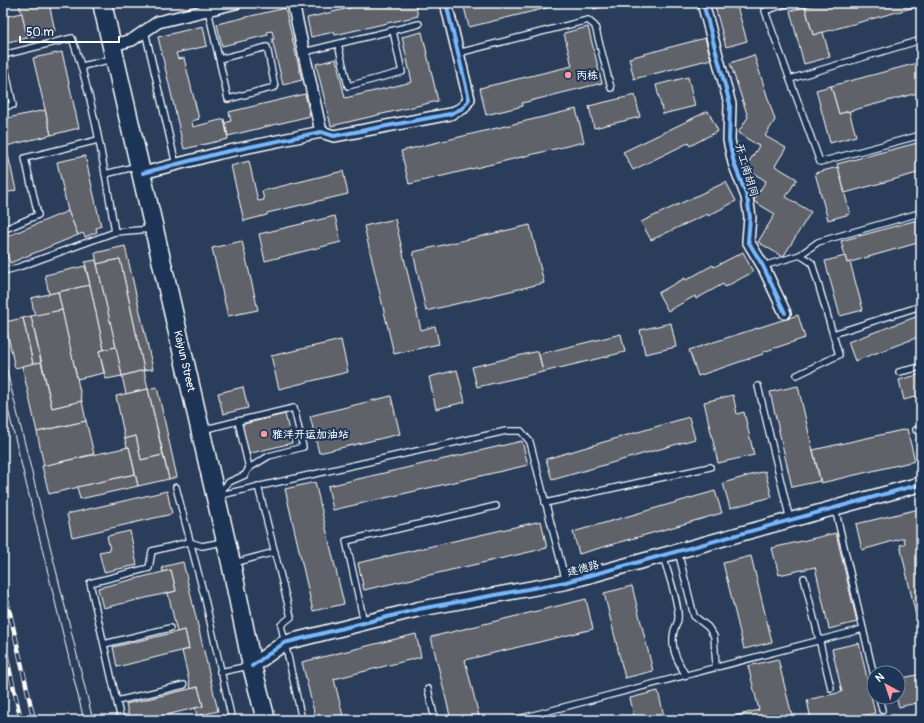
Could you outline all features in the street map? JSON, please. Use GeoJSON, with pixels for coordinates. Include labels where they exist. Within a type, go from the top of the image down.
{"type":"FeatureCollection","features":[{"type":"Feature","properties":{"kind":"main road","name":"Kaiyun Street"},"geometry":{"type":"LineString","coordinates":[[102,3],[143,173],[231,563],[252,666],[266,720]]}},
{"type":"Feature","properties":{"kind":"street"},"geometry":{"type":"LineString","coordinates":[[115,52],[158,22],[236,3]]}},
{"type":"Feature","properties":{"kind":"street"},"geometry":{"type":"LineString","coordinates":[[293,3],[321,132]]}},
{"type":"Feature","properties":{"kind":"street"},"geometry":{"type":"LineString","coordinates":[[143,173],[321,132],[334,136],[450,114],[463,108],[469,99],[446,3]]}},
{"type":"Feature","properties":{"kind":"street","name":"开工南胡同"},"geometry":{"type":"LineString","coordinates":[[703,3],[730,104],[729,140],[734,163],[747,198],[750,217],[748,241],[763,266],[785,313]]}},
{"type":"Feature","properties":{"kind":"street","name":"建德路"},"geometry":{"type":"LineString","coordinates":[[252,666],[284,643],[419,609],[566,582],[921,484]]}},
{"type":"Feature","properties":{"kind":"lane"},"geometry":{"type":"LineString","coordinates":[[789,3],[765,11],[820,162],[921,135]]}},
{"type":"Feature","properties":{"kind":"lane"},"geometry":{"type":"LineString","coordinates":[[208,10],[218,59],[228,99],[276,87],[267,47],[218,59]]}},
{"type":"Feature","properties":{"kind":"lane"},"geometry":{"type":"LineString","coordinates":[[458,53],[588,20],[595,26],[611,88]]}},
{"type":"Feature","properties":{"kind":"lane"},"geometry":{"type":"LineString","coordinates":[[304,52],[419,24]]}},
{"type":"Feature","properties":{"kind":"lane"},"geometry":{"type":"LineString","coordinates":[[338,44],[348,86],[402,72],[393,30]]}},
{"type":"Feature","properties":{"kind":"lane"},"geometry":{"type":"LineString","coordinates":[[145,31],[176,165]]}},
{"type":"Feature","properties":{"kind":"lane"},"geometry":{"type":"LineString","coordinates":[[3,107],[13,105],[3,56],[72,38],[82,66],[105,174],[115,232]]}},
{"type":"Feature","properties":{"kind":"lane"},"geometry":{"type":"LineString","coordinates":[[790,78],[921,40]]}},
{"type":"Feature","properties":{"kind":"lane"},"geometry":{"type":"LineString","coordinates":[[82,66],[115,52]]}},
{"type":"Feature","properties":{"kind":"lane"},"geometry":{"type":"LineString","coordinates":[[3,230],[38,215],[25,158],[98,140]]}},
{"type":"Feature","properties":{"kind":"lane"},"geometry":{"type":"LineString","coordinates":[[105,174],[130,168],[143,173]]}},
{"type":"Feature","properties":{"kind":"lane"},"geometry":{"type":"LineString","coordinates":[[763,266],[800,255],[818,242],[916,214]]}},
{"type":"Feature","properties":{"kind":"lane"},"geometry":{"type":"LineString","coordinates":[[3,268],[8,270],[19,268],[115,232],[155,229]]}},
{"type":"Feature","properties":{"kind":"lane"},"geometry":{"type":"LineString","coordinates":[[797,375],[839,355],[812,263],[800,255]]}},
{"type":"Feature","properties":{"kind":"lane"},"geometry":{"type":"LineString","coordinates":[[833,334],[921,306]]}},
{"type":"Feature","properties":{"kind":"lane"},"geometry":{"type":"LineString","coordinates":[[899,372],[921,367]]}},
{"type":"Feature","properties":{"kind":"lane"},"geometry":{"type":"LineString","coordinates":[[758,386],[790,520]]}},
{"type":"Feature","properties":{"kind":"lane"},"geometry":{"type":"LineString","coordinates":[[201,431],[294,408],[300,431],[303,447],[270,456],[249,468],[245,475],[229,482],[216,496]]}},
{"type":"Feature","properties":{"kind":"lane"},"geometry":{"type":"LineString","coordinates":[[238,421],[249,468]]}},
{"type":"Feature","properties":{"kind":"lane"},"geometry":{"type":"LineString","coordinates":[[216,496],[506,431],[521,431],[530,442],[566,582]]}},
{"type":"Feature","properties":{"kind":"lane"},"geometry":{"type":"LineString","coordinates":[[545,503],[710,467]]}},
{"type":"Feature","properties":{"kind":"lane"},"geometry":{"type":"LineString","coordinates":[[258,486],[291,617],[281,625],[302,720]]}},
{"type":"Feature","properties":{"kind":"lane"},"geometry":{"type":"LineString","coordinates":[[176,488],[205,599],[220,672],[232,720]]}},
{"type":"Feature","properties":{"kind":"lane"},"geometry":{"type":"LineString","coordinates":[[364,623],[346,541],[496,506]]}},
{"type":"Feature","properties":{"kind":"lane"},"geometry":{"type":"LineString","coordinates":[[835,508],[871,665]]}},
{"type":"Feature","properties":{"kind":"lane"},"geometry":{"type":"LineString","coordinates":[[121,720],[90,583],[149,568],[152,552],[189,542],[202,546],[226,541]]}},
{"type":"Feature","properties":{"kind":"lane"},"geometry":{"type":"LineString","coordinates":[[678,551],[694,616],[708,627],[714,636],[716,666]]}},
{"type":"Feature","properties":{"kind":"lane"},"geometry":{"type":"LineString","coordinates":[[231,563],[275,552]]}},
{"type":"Feature","properties":{"kind":"lane"},"geometry":{"type":"LineString","coordinates":[[663,555],[677,606],[678,619],[673,633],[672,646],[678,662],[685,674]]}},
{"type":"Feature","properties":{"kind":"lane"},"geometry":{"type":"LineString","coordinates":[[804,578],[831,688]]}},
{"type":"Feature","properties":{"kind":"lane"},"geometry":{"type":"LineString","coordinates":[[104,644],[170,628]]}},
{"type":"Feature","properties":{"kind":"lane"},"geometry":{"type":"LineString","coordinates":[[514,720],[685,674],[863,629]]}},
{"type":"Feature","properties":{"kind":"lane"},"geometry":{"type":"LineString","coordinates":[[220,672],[252,666]]}},
{"type":"Feature","properties":{"kind":"lane"},"geometry":{"type":"LineString","coordinates":[[117,701],[184,685]]}},
{"type":"Feature","properties":{"kind":"lane"},"geometry":{"type":"LineString","coordinates":[[428,689],[435,720]]}},
{"type":"Feature","properties":{"kind":"lane"},"geometry":{"type":"LineString","coordinates":[[881,705],[882,710]]}},
{"type":"Feature","properties":{"kind":"building"},"geometry":{"type":"Polygon","coordinates":[[[19,3],[49,3],[55,31],[27,38],[19,3]]]}},
{"type":"Feature","properties":{"kind":"building"},"geometry":{"type":"Polygon","coordinates":[[[371,3],[415,3],[418,16],[335,35],[334,32],[311,37],[307,18],[371,3]]]}},
{"type":"Feature","properties":{"kind":"building"},"geometry":{"type":"Polygon","coordinates":[[[463,3],[567,3],[469,27],[463,3]]]}},
{"type":"Feature","properties":{"kind":"building"},"geometry":{"type":"Polygon","coordinates":[[[592,3],[617,3],[594,9],[592,3]]]}},
{"type":"Feature","properties":{"kind":"building"},"geometry":{"type":"Polygon","coordinates":[[[714,3],[736,3],[747,41],[726,47],[714,3]]]}},
{"type":"Feature","properties":{"kind":"building"},"geometry":{"type":"Polygon","coordinates":[[[739,3],[756,3],[741,8],[739,3]]]}},
{"type":"Feature","properties":{"kind":"building"},"geometry":{"type":"Polygon","coordinates":[[[820,3],[918,3],[919,6],[813,35],[805,7],[820,3]]]}},
{"type":"Feature","properties":{"kind":"building"},"geometry":{"type":"Polygon","coordinates":[[[805,7],[813,35],[823,32],[830,57],[804,64],[790,11],[805,7]]]}},
{"type":"Feature","properties":{"kind":"building"},"geometry":{"type":"Polygon","coordinates":[[[285,8],[302,80],[283,85],[272,39],[274,39],[272,31],[267,32],[268,35],[222,46],[217,24],[285,8]]]}},
{"type":"Feature","properties":{"kind":"building"},"geometry":{"type":"Polygon","coordinates":[[[22,13],[27,38],[3,43],[3,17],[22,13]]]}},
{"type":"Feature","properties":{"kind":"building"},"geometry":{"type":"Polygon","coordinates":[[[203,26],[207,46],[176,53],[178,59],[184,58],[199,119],[192,121],[193,127],[224,119],[228,139],[184,149],[158,37],[203,26]]]}},
{"type":"Feature","properties":{"kind":"building","name":"丙栋"},"geometry":{"type":"Polygon","coordinates":[[[588,27],[602,83],[522,103],[523,106],[486,115],[480,88],[572,66],[564,33],[588,27]]]}},
{"type":"Feature","properties":{"kind":"building"},"geometry":{"type":"Polygon","coordinates":[[[422,32],[438,101],[331,126],[316,64],[336,59],[345,98],[412,82],[402,37],[422,32]]]}},
{"type":"Feature","properties":{"kind":"building"},"geometry":{"type":"Polygon","coordinates":[[[705,38],[711,59],[634,79],[629,58],[705,38]]]}},
{"type":"Feature","properties":{"kind":"building"},"geometry":{"type":"Polygon","coordinates":[[[62,52],[79,128],[51,135],[33,58],[62,52]]]}},
{"type":"Feature","properties":{"kind":"building"},"geometry":{"type":"Polygon","coordinates":[[[754,55],[775,120],[765,136],[786,148],[775,166],[797,179],[786,197],[811,212],[783,257],[758,242],[775,214],[753,201],[766,181],[745,168],[759,146],[738,133],[748,117],[730,63],[754,55]]]}},
{"type":"Feature","properties":{"kind":"building"},"geometry":{"type":"Polygon","coordinates":[[[921,62],[921,92],[839,114],[831,86],[921,62]]]}},
{"type":"Feature","properties":{"kind":"building"},"geometry":{"type":"Polygon","coordinates":[[[688,77],[695,106],[663,114],[656,85],[688,77]]]}},
{"type":"Feature","properties":{"kind":"building"},"geometry":{"type":"Polygon","coordinates":[[[831,86],[839,114],[849,111],[856,136],[830,143],[816,90],[831,86]]]}},
{"type":"Feature","properties":{"kind":"building"},"geometry":{"type":"Polygon","coordinates":[[[305,94],[310,116],[228,136],[225,123],[231,121],[229,112],[305,94]]]}},
{"type":"Feature","properties":{"kind":"building"},"geometry":{"type":"Polygon","coordinates":[[[635,95],[640,117],[594,128],[589,106],[635,95]]]}},
{"type":"Feature","properties":{"kind":"building"},"geometry":{"type":"Polygon","coordinates":[[[576,109],[584,142],[409,184],[401,151],[576,109]]]}},
{"type":"Feature","properties":{"kind":"building"},"geometry":{"type":"Polygon","coordinates":[[[45,110],[51,135],[6,146],[16,190],[3,194],[3,119],[45,110]]]}},
{"type":"Feature","properties":{"kind":"building"},"geometry":{"type":"Polygon","coordinates":[[[708,111],[718,131],[690,146],[688,143],[633,170],[623,152],[708,111]]]}},
{"type":"Feature","properties":{"kind":"building"},"geometry":{"type":"Polygon","coordinates":[[[921,142],[921,172],[845,193],[837,164],[921,142]]]}},
{"type":"Feature","properties":{"kind":"building"},"geometry":{"type":"Polygon","coordinates":[[[85,156],[101,226],[96,228],[97,232],[85,237],[83,233],[78,235],[68,211],[57,162],[85,156]]]}},
{"type":"Feature","properties":{"kind":"building"},"geometry":{"type":"Polygon","coordinates":[[[249,161],[258,201],[264,200],[262,191],[343,171],[348,194],[267,213],[267,215],[244,221],[231,166],[249,161]]]}},
{"type":"Feature","properties":{"kind":"building"},"geometry":{"type":"Polygon","coordinates":[[[838,167],[850,214],[828,220],[815,173],[838,167]]]}},
{"type":"Feature","properties":{"kind":"building"},"geometry":{"type":"Polygon","coordinates":[[[726,182],[736,201],[708,216],[707,214],[651,240],[641,222],[726,182]]]}},
{"type":"Feature","properties":{"kind":"building"},"geometry":{"type":"Polygon","coordinates":[[[68,211],[78,235],[10,263],[3,246],[3,238],[68,211]]]}},
{"type":"Feature","properties":{"kind":"building"},"geometry":{"type":"Polygon","coordinates":[[[335,216],[341,242],[265,261],[259,234],[335,216]]]}},
{"type":"Feature","properties":{"kind":"building"},"geometry":{"type":"Polygon","coordinates":[[[395,219],[421,330],[435,326],[439,344],[394,354],[364,226],[395,219]]]}},
{"type":"Feature","properties":{"kind":"building"},"geometry":{"type":"Polygon","coordinates":[[[921,219],[921,242],[847,263],[841,241],[921,219]]]}},
{"type":"Feature","properties":{"kind":"building"},"geometry":{"type":"Polygon","coordinates":[[[530,225],[544,283],[426,311],[413,252],[530,225]]]}},
{"type":"Feature","properties":{"kind":"building"},"geometry":{"type":"Polygon","coordinates":[[[242,241],[258,310],[228,316],[212,248],[242,241]]]}},
{"type":"Feature","properties":{"kind":"building"},"geometry":{"type":"Polygon","coordinates":[[[125,246],[153,369],[144,370],[120,259],[97,264],[95,253],[125,246]]]}},
{"type":"Feature","properties":{"kind":"building"},"geometry":{"type":"Polygon","coordinates":[[[743,252],[753,272],[725,287],[723,284],[696,299],[695,296],[668,311],[658,293],[685,278],[686,280],[713,265],[714,267],[743,252]]]}},
{"type":"Feature","properties":{"kind":"building"},"geometry":{"type":"Polygon","coordinates":[[[845,256],[847,263],[850,262],[863,310],[840,316],[825,261],[845,256]]]}},
{"type":"Feature","properties":{"kind":"building"},"geometry":{"type":"Polygon","coordinates":[[[120,259],[144,370],[122,376],[97,264],[120,259]]]}},
{"type":"Feature","properties":{"kind":"building"},"geometry":{"type":"Polygon","coordinates":[[[96,260],[116,347],[104,350],[85,262],[96,260]]]}},
{"type":"Feature","properties":{"kind":"building"},"geometry":{"type":"Polygon","coordinates":[[[85,266],[90,285],[49,294],[45,275],[85,266]]]}},
{"type":"Feature","properties":{"kind":"building"},"geometry":{"type":"Polygon","coordinates":[[[90,285],[104,350],[99,351],[104,373],[77,379],[58,292],[90,285]]]}},
{"type":"Feature","properties":{"kind":"building"},"geometry":{"type":"Polygon","coordinates":[[[58,292],[62,310],[35,316],[31,298],[58,292]]]}},
{"type":"Feature","properties":{"kind":"building"},"geometry":{"type":"Polygon","coordinates":[[[62,310],[82,401],[52,408],[31,316],[62,310]]]}},
{"type":"Feature","properties":{"kind":"building"},"geometry":{"type":"Polygon","coordinates":[[[798,315],[805,338],[698,376],[689,350],[798,315]]]}},
{"type":"Feature","properties":{"kind":"building"},"geometry":{"type":"Polygon","coordinates":[[[921,315],[921,336],[855,361],[848,342],[921,315]]]}},
{"type":"Feature","properties":{"kind":"building"},"geometry":{"type":"Polygon","coordinates":[[[31,316],[41,362],[33,364],[23,318],[31,316]]]}},
{"type":"Feature","properties":{"kind":"building"},"geometry":{"type":"Polygon","coordinates":[[[23,318],[33,364],[15,368],[5,322],[23,318]]]}},
{"type":"Feature","properties":{"kind":"building"},"geometry":{"type":"Polygon","coordinates":[[[671,323],[676,347],[645,354],[640,330],[671,323]]]}},
{"type":"Feature","properties":{"kind":"building"},"geometry":{"type":"Polygon","coordinates":[[[621,334],[625,352],[543,372],[539,354],[621,334]]]}},
{"type":"Feature","properties":{"kind":"building"},"geometry":{"type":"Polygon","coordinates":[[[341,340],[348,372],[279,389],[271,356],[341,340]]]}},
{"type":"Feature","properties":{"kind":"building"},"geometry":{"type":"Polygon","coordinates":[[[116,347],[122,376],[106,379],[99,351],[116,347]]]}},
{"type":"Feature","properties":{"kind":"building"},"geometry":{"type":"Polygon","coordinates":[[[538,351],[543,372],[477,387],[472,367],[538,351]]]}},
{"type":"Feature","properties":{"kind":"building"},"geometry":{"type":"Polygon","coordinates":[[[41,362],[52,408],[82,401],[86,421],[37,432],[22,366],[41,362]]]}},
{"type":"Feature","properties":{"kind":"building"},"geometry":{"type":"Polygon","coordinates":[[[144,370],[148,389],[126,394],[122,376],[144,370]]]}},
{"type":"Feature","properties":{"kind":"building"},"geometry":{"type":"Polygon","coordinates":[[[457,370],[465,402],[436,409],[429,377],[457,370]]]}},
{"type":"Feature","properties":{"kind":"building"},"geometry":{"type":"Polygon","coordinates":[[[921,374],[921,395],[904,400],[899,380],[921,374]]]}},
{"type":"Feature","properties":{"kind":"building"},"geometry":{"type":"Polygon","coordinates":[[[798,386],[820,481],[792,487],[770,392],[798,386]]]}},
{"type":"Feature","properties":{"kind":"building"},"geometry":{"type":"Polygon","coordinates":[[[157,387],[177,477],[169,479],[148,389],[157,387]]]}},
{"type":"Feature","properties":{"kind":"building"},"geometry":{"type":"Polygon","coordinates":[[[243,387],[248,408],[223,414],[218,393],[243,387]]]}},
{"type":"Feature","properties":{"kind":"building"},"geometry":{"type":"Polygon","coordinates":[[[148,389],[163,455],[141,460],[136,436],[125,439],[116,396],[148,389]]]}},
{"type":"Feature","properties":{"kind":"building"},"geometry":{"type":"Polygon","coordinates":[[[733,395],[737,414],[744,412],[754,455],[718,463],[704,402],[733,395]]]}},
{"type":"Feature","properties":{"kind":"building"},"geometry":{"type":"Polygon","coordinates":[[[391,396],[400,434],[319,453],[310,416],[391,396]]]}},
{"type":"Feature","properties":{"kind":"building","name":"雅洋开运加油站"},"geometry":{"type":"Polygon","coordinates":[[[285,414],[292,443],[243,455],[236,426],[285,414]]]}},
{"type":"Feature","properties":{"kind":"building"},"geometry":{"type":"Polygon","coordinates":[[[689,417],[695,439],[552,480],[546,459],[689,417]]]}},
{"type":"Feature","properties":{"kind":"building"},"geometry":{"type":"Polygon","coordinates":[[[86,421],[94,454],[44,466],[37,432],[86,421]]]}},
{"type":"Feature","properties":{"kind":"building"},"geometry":{"type":"Polygon","coordinates":[[[907,429],[915,461],[821,483],[813,450],[907,429]]]}},
{"type":"Feature","properties":{"kind":"building"},"geometry":{"type":"Polygon","coordinates":[[[136,436],[141,460],[163,455],[169,479],[138,486],[129,447],[127,447],[125,439],[136,436]]]}},
{"type":"Feature","properties":{"kind":"building"},"geometry":{"type":"Polygon","coordinates":[[[522,441],[528,465],[333,510],[328,486],[522,441]]]}},
{"type":"Feature","properties":{"kind":"building"},"geometry":{"type":"Polygon","coordinates":[[[129,447],[135,474],[49,494],[42,466],[129,447]]]}},
{"type":"Feature","properties":{"kind":"building"},"geometry":{"type":"Polygon","coordinates":[[[765,471],[772,497],[730,508],[723,483],[765,471]]]}},
{"type":"Feature","properties":{"kind":"building"},"geometry":{"type":"Polygon","coordinates":[[[135,474],[138,486],[80,499],[77,487],[135,474]]]}},
{"type":"Feature","properties":{"kind":"building"},"geometry":{"type":"Polygon","coordinates":[[[315,482],[344,604],[313,611],[285,489],[315,482]]]}},
{"type":"Feature","properties":{"kind":"building"},"geometry":{"type":"Polygon","coordinates":[[[167,491],[172,514],[72,537],[67,514],[167,491]]]}},
{"type":"Feature","properties":{"kind":"building"},"geometry":{"type":"Polygon","coordinates":[[[715,491],[722,513],[579,554],[573,532],[715,491]]]}},
{"type":"Feature","properties":{"kind":"building"},"geometry":{"type":"Polygon","coordinates":[[[919,509],[921,518],[921,638],[900,545],[905,544],[904,538],[862,550],[856,524],[919,509]]]}},
{"type":"Feature","properties":{"kind":"building"},"geometry":{"type":"Polygon","coordinates":[[[541,521],[547,548],[364,590],[358,563],[541,521]]]}},
{"type":"Feature","properties":{"kind":"building"},"geometry":{"type":"Polygon","coordinates":[[[130,531],[137,565],[104,572],[99,552],[110,550],[107,536],[130,531]]]}},
{"type":"Feature","properties":{"kind":"building"},"geometry":{"type":"Polygon","coordinates":[[[836,533],[857,622],[829,629],[815,567],[779,575],[772,548],[836,533]]]}},
{"type":"Feature","properties":{"kind":"building"},"geometry":{"type":"Polygon","coordinates":[[[751,556],[772,642],[744,649],[723,563],[751,556]]]}},
{"type":"Feature","properties":{"kind":"building"},"geometry":{"type":"Polygon","coordinates":[[[183,562],[218,711],[197,716],[195,708],[203,706],[198,687],[191,689],[182,651],[189,649],[185,630],[177,632],[168,593],[176,591],[171,570],[163,572],[162,567],[183,562]]]}},
{"type":"Feature","properties":{"kind":"building"},"geometry":{"type":"Polygon","coordinates":[[[171,570],[176,591],[103,608],[98,588],[171,570]]]}},
{"type":"Feature","properties":{"kind":"building"},"geometry":{"type":"Polygon","coordinates":[[[632,586],[653,671],[625,678],[604,593],[632,586]]]}},
{"type":"Feature","properties":{"kind":"building"},"geometry":{"type":"Polygon","coordinates":[[[586,599],[593,629],[465,660],[480,720],[451,720],[431,637],[586,599]]]}},
{"type":"Feature","properties":{"kind":"building"},"geometry":{"type":"Polygon","coordinates":[[[185,630],[189,649],[117,667],[113,647],[185,630]]]}},
{"type":"Feature","properties":{"kind":"building"},"geometry":{"type":"Polygon","coordinates":[[[416,634],[421,657],[334,679],[344,720],[316,720],[302,662],[416,634]]]}},
{"type":"Feature","properties":{"kind":"building"},"geometry":{"type":"Polygon","coordinates":[[[859,643],[866,674],[866,705],[873,705],[875,713],[845,720],[811,720],[807,700],[842,692],[832,649],[859,643]]]}},
{"type":"Feature","properties":{"kind":"building"},"geometry":{"type":"Polygon","coordinates":[[[778,659],[793,720],[719,720],[759,710],[748,666],[778,659]]]}},
{"type":"Feature","properties":{"kind":"building"},"geometry":{"type":"Polygon","coordinates":[[[921,674],[921,702],[899,707],[898,705],[906,705],[906,677],[921,674]]]}},
{"type":"Feature","properties":{"kind":"building"},"geometry":{"type":"Polygon","coordinates":[[[198,687],[203,706],[146,720],[130,720],[126,704],[198,687]]]}},
{"type":"Feature","properties":{"kind":"building"},"geometry":{"type":"Polygon","coordinates":[[[658,691],[665,720],[635,720],[630,698],[658,691]]]}},
{"type":"Feature","properties":{"kind":"tram line"},"geometry":{"type":"LineString","coordinates":[[3,355],[93,720]]}},
{"type":"Feature","properties":{"kind":"tram line"},"geometry":{"type":"LineString","coordinates":[[3,389],[84,720]]}},
{"type":"Feature","properties":{"kind":"railway"},"geometry":{"type":"LineString","coordinates":[[3,582],[34,720]]}},
{"type":"Feature","properties":{"kind":"railway"},"geometry":{"type":"LineString","coordinates":[[3,641],[21,720]]}},
{"type":"Feature","properties":{"kind":"cycle path"},"geometry":{"type":"LineString","coordinates":[[143,173],[220,153],[321,132],[334,136],[450,114],[463,108],[469,99],[446,3]]}},
{"type":"Feature","properties":{"kind":"cycle path"},"geometry":{"type":"LineString","coordinates":[[703,3],[730,104],[729,140],[734,163],[747,197],[750,217],[748,241],[763,266],[785,313]]}},
{"type":"Feature","properties":{"kind":"cycle path"},"geometry":{"type":"LineString","coordinates":[[252,666],[284,643],[419,609],[566,582],[921,484]]}},
{"type":"Feature","properties":{"kind":"place","name":"丙栋"},"geometry":{"type":"Point","coordinates":[568,75]}},
{"type":"Feature","properties":{"kind":"place","name":"雅洋开运加油站"},"geometry":{"type":"Point","coordinates":[264,434]}}]}
